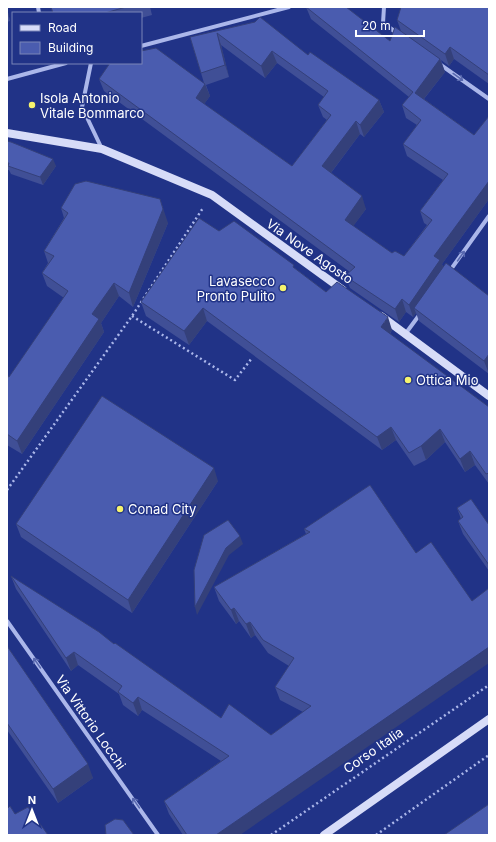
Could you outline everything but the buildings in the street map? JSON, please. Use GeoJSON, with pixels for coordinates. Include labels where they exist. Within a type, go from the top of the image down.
{"type":"FeatureCollection","features":[{"type":"Feature","properties":{"kind":"main road","name":"Via Nove Agosto"},"geometry":{"type":"LineString","coordinates":[[7,133],[102,149],[212,195],[348,293]]}},
{"type":"Feature","properties":{"kind":"main road"},"geometry":{"type":"LineString","coordinates":[[374,311],[406,333],[489,396]]}},
{"type":"Feature","properties":{"kind":"main road"},"geometry":{"type":"LineString","coordinates":[[324,835],[489,719]]}},
{"type":"Feature","properties":{"kind":"street"},"geometry":{"type":"LineString","coordinates":[[142,46],[289,7]]}},
{"type":"Feature","properties":{"kind":"street"},"geometry":{"type":"LineString","coordinates":[[384,7],[383,23],[402,37]]}},
{"type":"Feature","properties":{"kind":"street"},"geometry":{"type":"LineString","coordinates":[[433,59],[489,99]]}},
{"type":"Feature","properties":{"kind":"street"},"geometry":{"type":"LineString","coordinates":[[91,64],[82,107],[102,149]]}},
{"type":"Feature","properties":{"kind":"street"},"geometry":{"type":"LineString","coordinates":[[7,79],[51,65]]}},
{"type":"Feature","properties":{"kind":"street"},"geometry":{"type":"LineString","coordinates":[[448,274],[489,216]]}},
{"type":"Feature","properties":{"kind":"street"},"geometry":{"type":"LineString","coordinates":[[406,333],[425,307]]}},
{"type":"Feature","properties":{"kind":"street","name":"Via Vittorio Locchi"},"geometry":{"type":"LineString","coordinates":[[7,621],[158,835]]}},
{"type":"Feature","properties":{"kind":"path"},"geometry":{"type":"LineString","coordinates":[[7,490],[132,316],[212,195]]}},
{"type":"Feature","properties":{"kind":"path"},"geometry":{"type":"LineString","coordinates":[[132,316],[235,380],[252,358]]}},
{"type":"Feature","properties":{"kind":"path","name":"Corso Italia"},"geometry":{"type":"LineString","coordinates":[[271,835],[489,685]]}},
{"type":"Feature","properties":{"kind":"path"},"geometry":{"type":"LineString","coordinates":[[376,835],[489,755]]}},
{"type":"Feature","properties":{"kind":"place","name":"Isola Antonio Vitale Bommarco"},"geometry":{"type":"Point","coordinates":[32,105]}},
{"type":"Feature","properties":{"kind":"place","name":"Lavasecco Pronto Pulito"},"geometry":{"type":"Point","coordinates":[283,288]}},
{"type":"Feature","properties":{"kind":"place","name":"Ottica Mio"},"geometry":{"type":"Point","coordinates":[408,380]}},
{"type":"Feature","properties":{"kind":"place","name":"Conad City"},"geometry":{"type":"Point","coordinates":[120,509]}}]}
